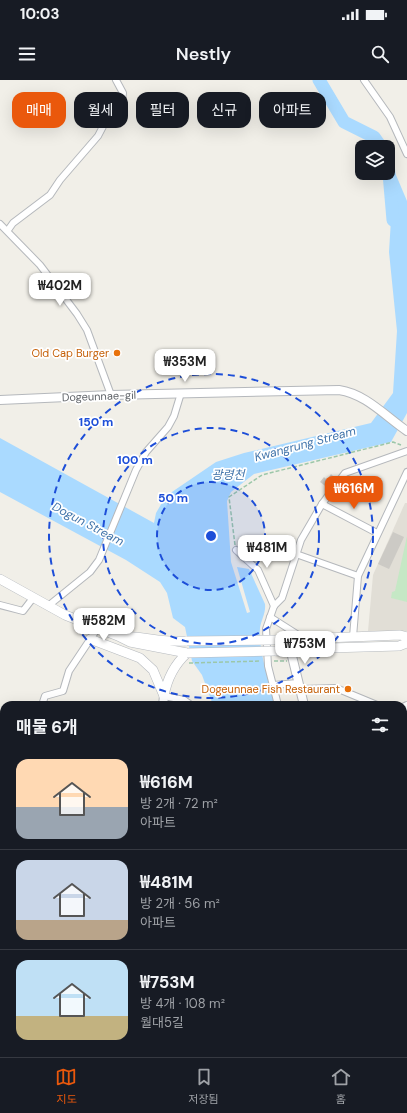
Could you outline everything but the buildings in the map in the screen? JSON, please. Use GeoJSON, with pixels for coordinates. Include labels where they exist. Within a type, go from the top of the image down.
{"type":"FeatureCollection","features":[{"type":"Feature","properties":{"kind":"main road"},"geometry":{"type":"LineString","coordinates":[[0,579],[48,606],[97,629],[130,642],[187,653],[291,652],[329,648],[399,646],[407,643]]}},
{"type":"Feature","properties":{"kind":"main road"},"geometry":{"type":"LineString","coordinates":[[118,636],[133,636],[158,641],[275,640],[400,635],[407,637]]}},
{"type":"Feature","properties":{"kind":"main road"},"geometry":{"type":"LineString","coordinates":[[90,639],[140,658],[154,670],[163,700]]}},
{"type":"Feature","properties":{"kind":"main road"},"geometry":{"type":"LineString","coordinates":[[163,700],[167,681],[178,660],[187,653]]}},
{"type":"Feature","properties":{"kind":"street"},"geometry":{"type":"LineString","coordinates":[[8,230],[13,223],[50,195],[60,180],[98,136],[107,118],[122,100],[123,93],[116,80]]}},
{"type":"Feature","properties":{"kind":"street"},"geometry":{"type":"LineString","coordinates":[[364,80],[390,117],[407,154]]}},
{"type":"Feature","properties":{"kind":"street"},"geometry":{"type":"LineString","coordinates":[[0,224],[8,230],[40,265],[77,314],[87,330],[111,395]]}},
{"type":"Feature","properties":{"kind":"street","name":"Dogeunnae-gil"},"geometry":{"type":"LineString","coordinates":[[0,400],[111,395],[339,390],[352,392],[364,399],[406,430]]}},
{"type":"Feature","properties":{"kind":"street"},"geometry":{"type":"LineString","coordinates":[[48,606],[90,572],[98,560],[127,491],[146,452],[168,427],[174,416],[182,393]]}},
{"type":"Feature","properties":{"kind":"street"},"geometry":{"type":"LineString","coordinates":[[277,701],[268,666],[266,629],[274,606],[282,598],[301,540],[322,504],[345,473],[407,451]]}},
{"type":"Feature","properties":{"kind":"street"},"geometry":{"type":"LineString","coordinates":[[353,636],[358,576],[407,472]]}},
{"type":"Feature","properties":{"kind":"street"},"geometry":{"type":"LineString","coordinates":[[322,504],[377,533]]}},
{"type":"Feature","properties":{"kind":"street"},"geometry":{"type":"LineString","coordinates":[[236,550],[258,570],[274,606]]}},
{"type":"Feature","properties":{"kind":"street"},"geometry":{"type":"LineString","coordinates":[[296,554],[358,576]]}},
{"type":"Feature","properties":{"kind":"street"},"geometry":{"type":"LineString","coordinates":[[0,605],[23,611],[33,598]]}},
{"type":"Feature","properties":{"kind":"street"},"geometry":{"type":"LineString","coordinates":[[270,617],[303,638]]}},
{"type":"Feature","properties":{"kind":"street"},"geometry":{"type":"LineString","coordinates":[[43,701],[45,696],[63,691],[69,671],[97,629]]}},
{"type":"Feature","properties":{"kind":"street"},"geometry":{"type":"LineString","coordinates":[[291,652],[303,701]]}},
{"type":"Feature","properties":{"kind":"street"},"geometry":{"type":"LineString","coordinates":[[273,685],[336,688],[368,701]]}},
{"type":"Feature","properties":{"kind":"street"},"geometry":{"type":"LineString","coordinates":[[163,700],[185,701]]}},
{"type":"Feature","properties":{"kind":"path"},"geometry":{"type":"LineString","coordinates":[[236,550],[229,497],[262,475],[393,442],[407,447]]}},
{"type":"Feature","properties":{"kind":"path"},"geometry":{"type":"LineString","coordinates":[[189,662],[266,661]]}},
{"type":"Feature","properties":{"kind":"shaded area"},"geometry":{"type":"Polygon","coordinates":[[[405,503],[407,503],[407,631],[368,631],[373,575],[405,503]]]}},
{"type":"Feature","properties":{"kind":"green space"},"geometry":{"type":"Polygon","coordinates":[[[407,536],[407,602],[391,598],[392,592],[395,591],[407,536]]]}},
{"type":"Feature","properties":{"kind":"water"},"geometry":{"type":"Polygon","coordinates":[[[395,173],[407,201],[407,413],[391,442],[254,474],[231,492],[227,501],[231,562],[247,613],[250,612],[237,567],[249,569],[265,604],[265,610],[260,628],[260,637],[265,666],[274,701],[212,701],[202,675],[192,661],[185,627],[173,618],[167,593],[160,582],[126,560],[0,492],[0,438],[154,523],[156,513],[166,496],[216,462],[244,453],[371,423],[393,393],[397,331],[389,252],[392,203],[390,180],[395,180],[395,173]]]}},
{"type":"Feature","properties":{"kind":"waterway","name":"Kwangrung Stream"},"geometry":{"type":"LineString","coordinates":[[319,80],[344,122],[374,137],[376,140]]}},
{"type":"Feature","properties":{"kind":"waterway","name":"Kwangrung Stream"},"geometry":{"type":"LineString","coordinates":[[390,180],[393,220]]}},
{"type":"Feature","properties":{"kind":"place","name":"Old Cap Burger"},"geometry":{"type":"Point","coordinates":[117,353]}},
{"type":"Feature","properties":{"kind":"place","name":"Dogeunnae Fish Restaurant"},"geometry":{"type":"Point","coordinates":[348,689]}},
{"type":"Feature","properties":{"kind":"water label","name":"광령천"},"geometry":{"type":"Point","coordinates":[228,475]}},
{"type":"Feature","properties":{"kind":"water label","name":"Dogun Stream"},"geometry":{"type":"Point","coordinates":[88,524]}}]}
